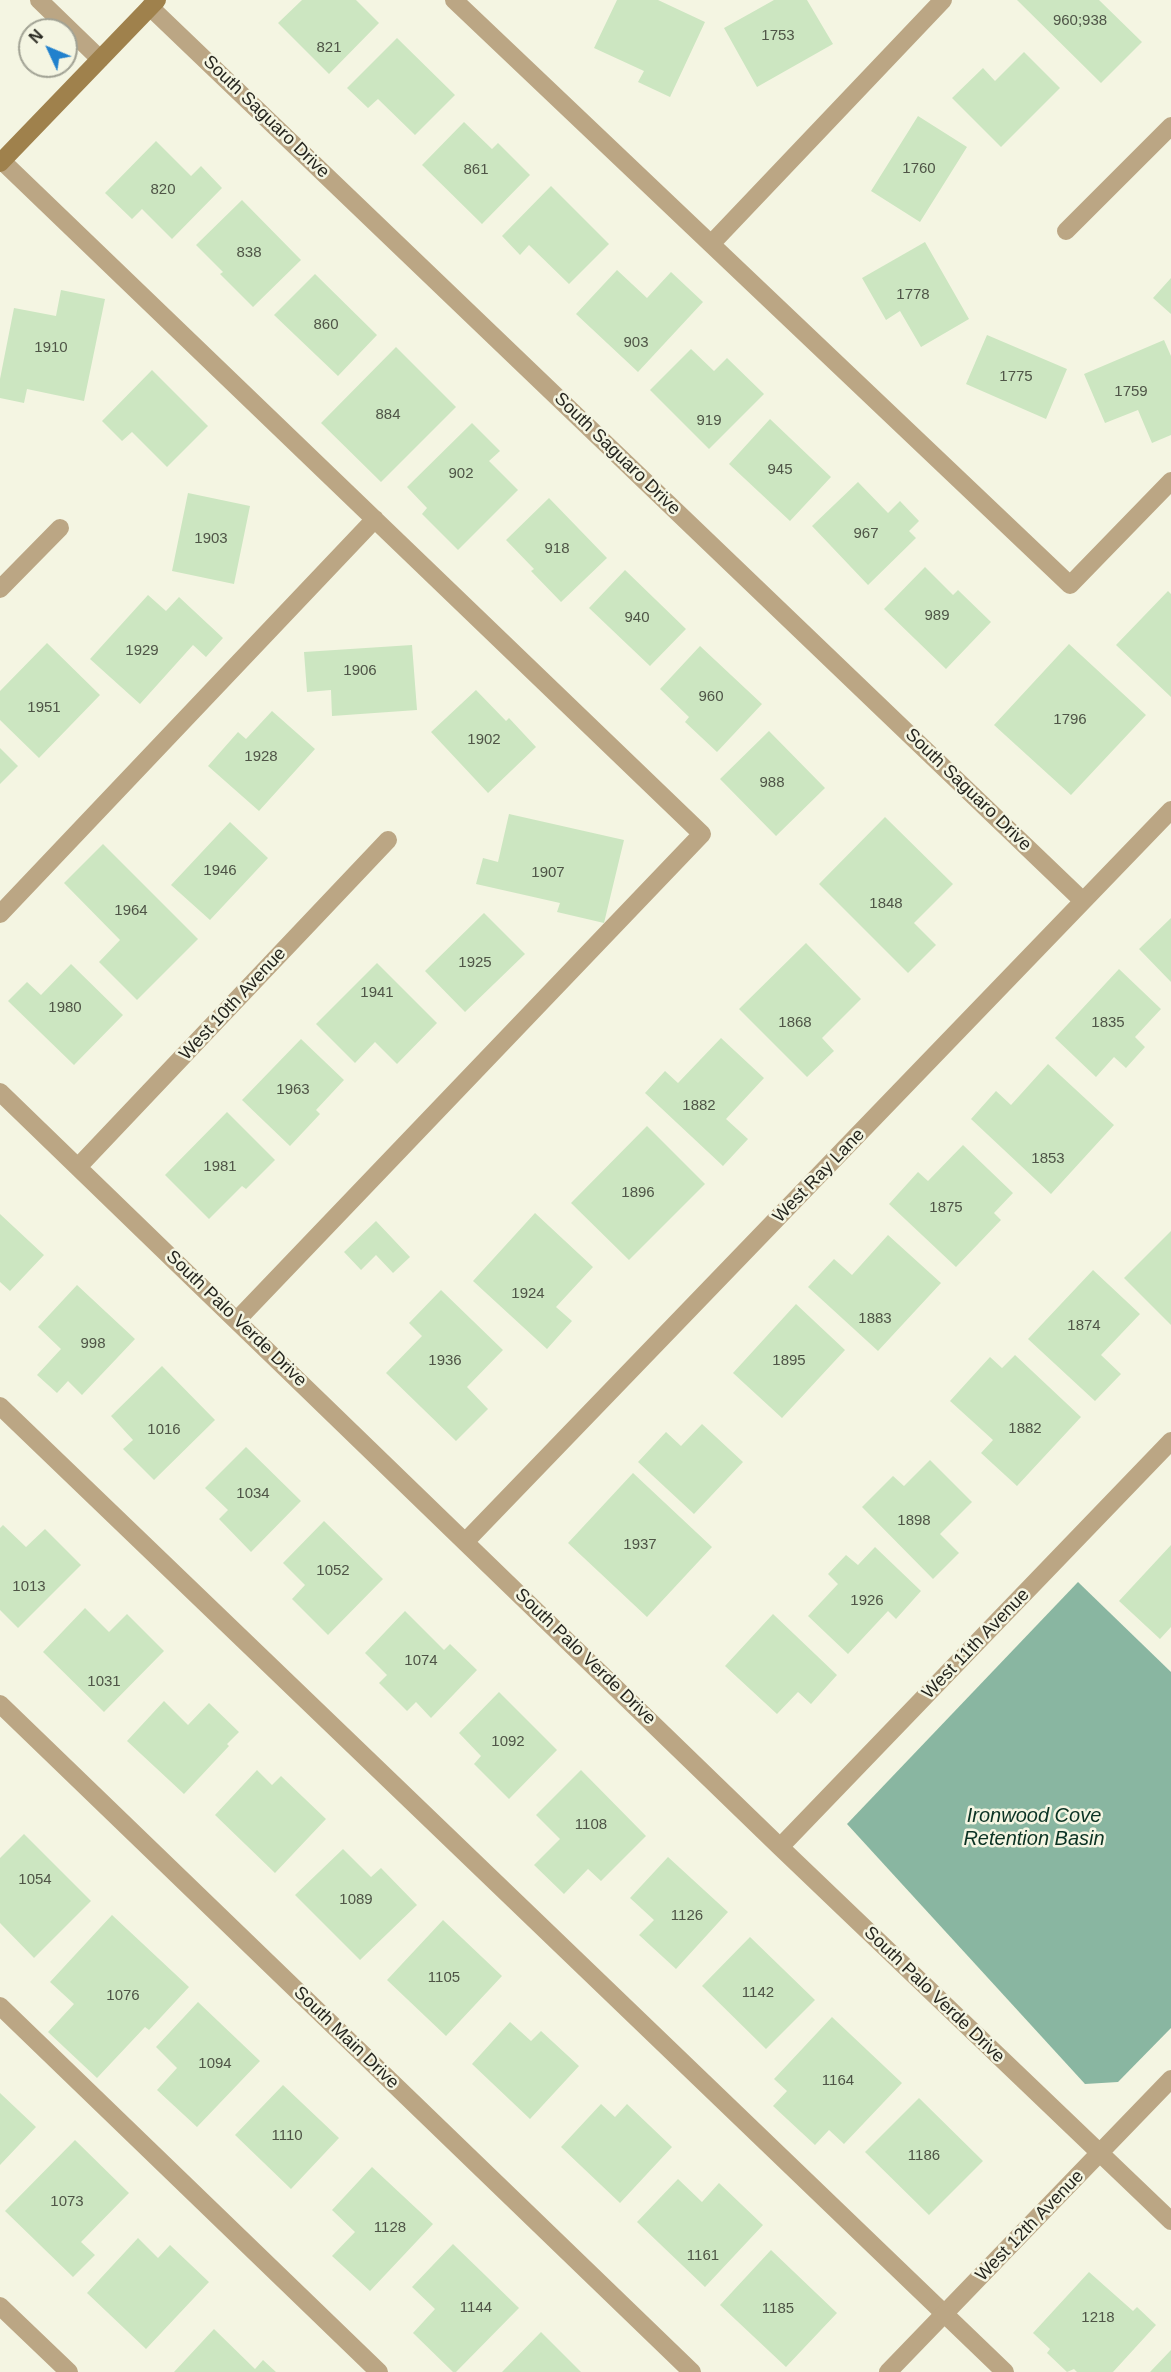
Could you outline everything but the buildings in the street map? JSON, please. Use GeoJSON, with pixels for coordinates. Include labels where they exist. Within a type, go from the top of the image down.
{"type":"FeatureCollection","features":[{"type":"Feature","properties":{"kind":"main road"},"geometry":{"type":"LineString","coordinates":[[1,161],[153,3]]}},
{"type":"Feature","properties":{"kind":"street"},"geometry":{"type":"LineString","coordinates":[[39,0],[100,59]]}},
{"type":"Feature","properties":{"kind":"street"},"geometry":{"type":"LineString","coordinates":[[454,0],[1070,585],[1171,481]]}},
{"type":"Feature","properties":{"kind":"street"},"geometry":{"type":"LineString","coordinates":[[711,244],[943,0]]}},
{"type":"Feature","properties":{"kind":"street","name":"South Saguaro Drive"},"geometry":{"type":"LineString","coordinates":[[153,3],[1083,902]]}},
{"type":"Feature","properties":{"kind":"street"},"geometry":{"type":"LineString","coordinates":[[1066,231],[1171,126]]}},
{"type":"Feature","properties":{"kind":"street"},"geometry":{"type":"LineString","coordinates":[[1,161],[702,834],[237,1320]]}},
{"type":"Feature","properties":{"kind":"street"},"geometry":{"type":"LineString","coordinates":[[0,914],[375,519]]}},
{"type":"Feature","properties":{"kind":"street"},"geometry":{"type":"LineString","coordinates":[[0,589],[60,528]]}},
{"type":"Feature","properties":{"kind":"street","name":"West Ray Lane"},"geometry":{"type":"LineString","coordinates":[[466,1541],[1171,810]]}},
{"type":"Feature","properties":{"kind":"street","name":"West 10th Avenue"},"geometry":{"type":"LineString","coordinates":[[78,1167],[388,840]]}},
{"type":"Feature","properties":{"kind":"street","name":"South Palo Verde Drive"},"geometry":{"type":"LineString","coordinates":[[0,1092],[780,1847],[1171,2221]]}},
{"type":"Feature","properties":{"kind":"street"},"geometry":{"type":"LineString","coordinates":[[0,1406],[1005,2372]]}},
{"type":"Feature","properties":{"kind":"street","name":"West 11th Avenue"},"geometry":{"type":"LineString","coordinates":[[780,1847],[1171,1441]]}},
{"type":"Feature","properties":{"kind":"street","name":"South Main Drive"},"geometry":{"type":"LineString","coordinates":[[0,1704],[692,2372]]}},
{"type":"Feature","properties":{"kind":"street"},"geometry":{"type":"LineString","coordinates":[[0,2006],[379,2372]]}},
{"type":"Feature","properties":{"kind":"street","name":"West 12th Avenue"},"geometry":{"type":"LineString","coordinates":[[888,2372],[1171,2079]]}},
{"type":"Feature","properties":{"kind":"street"},"geometry":{"type":"LineString","coordinates":[[0,2306],[69,2372]]}},
{"type":"Feature","properties":{"kind":"water","name":"Ironwood Cove Retention Basin"},"geometry":{"type":"Polygon","coordinates":[[[1078,1582],[1171,1672],[1171,2028],[1118,2082],[1085,2084],[847,1824],[1078,1582]]]}}]}
